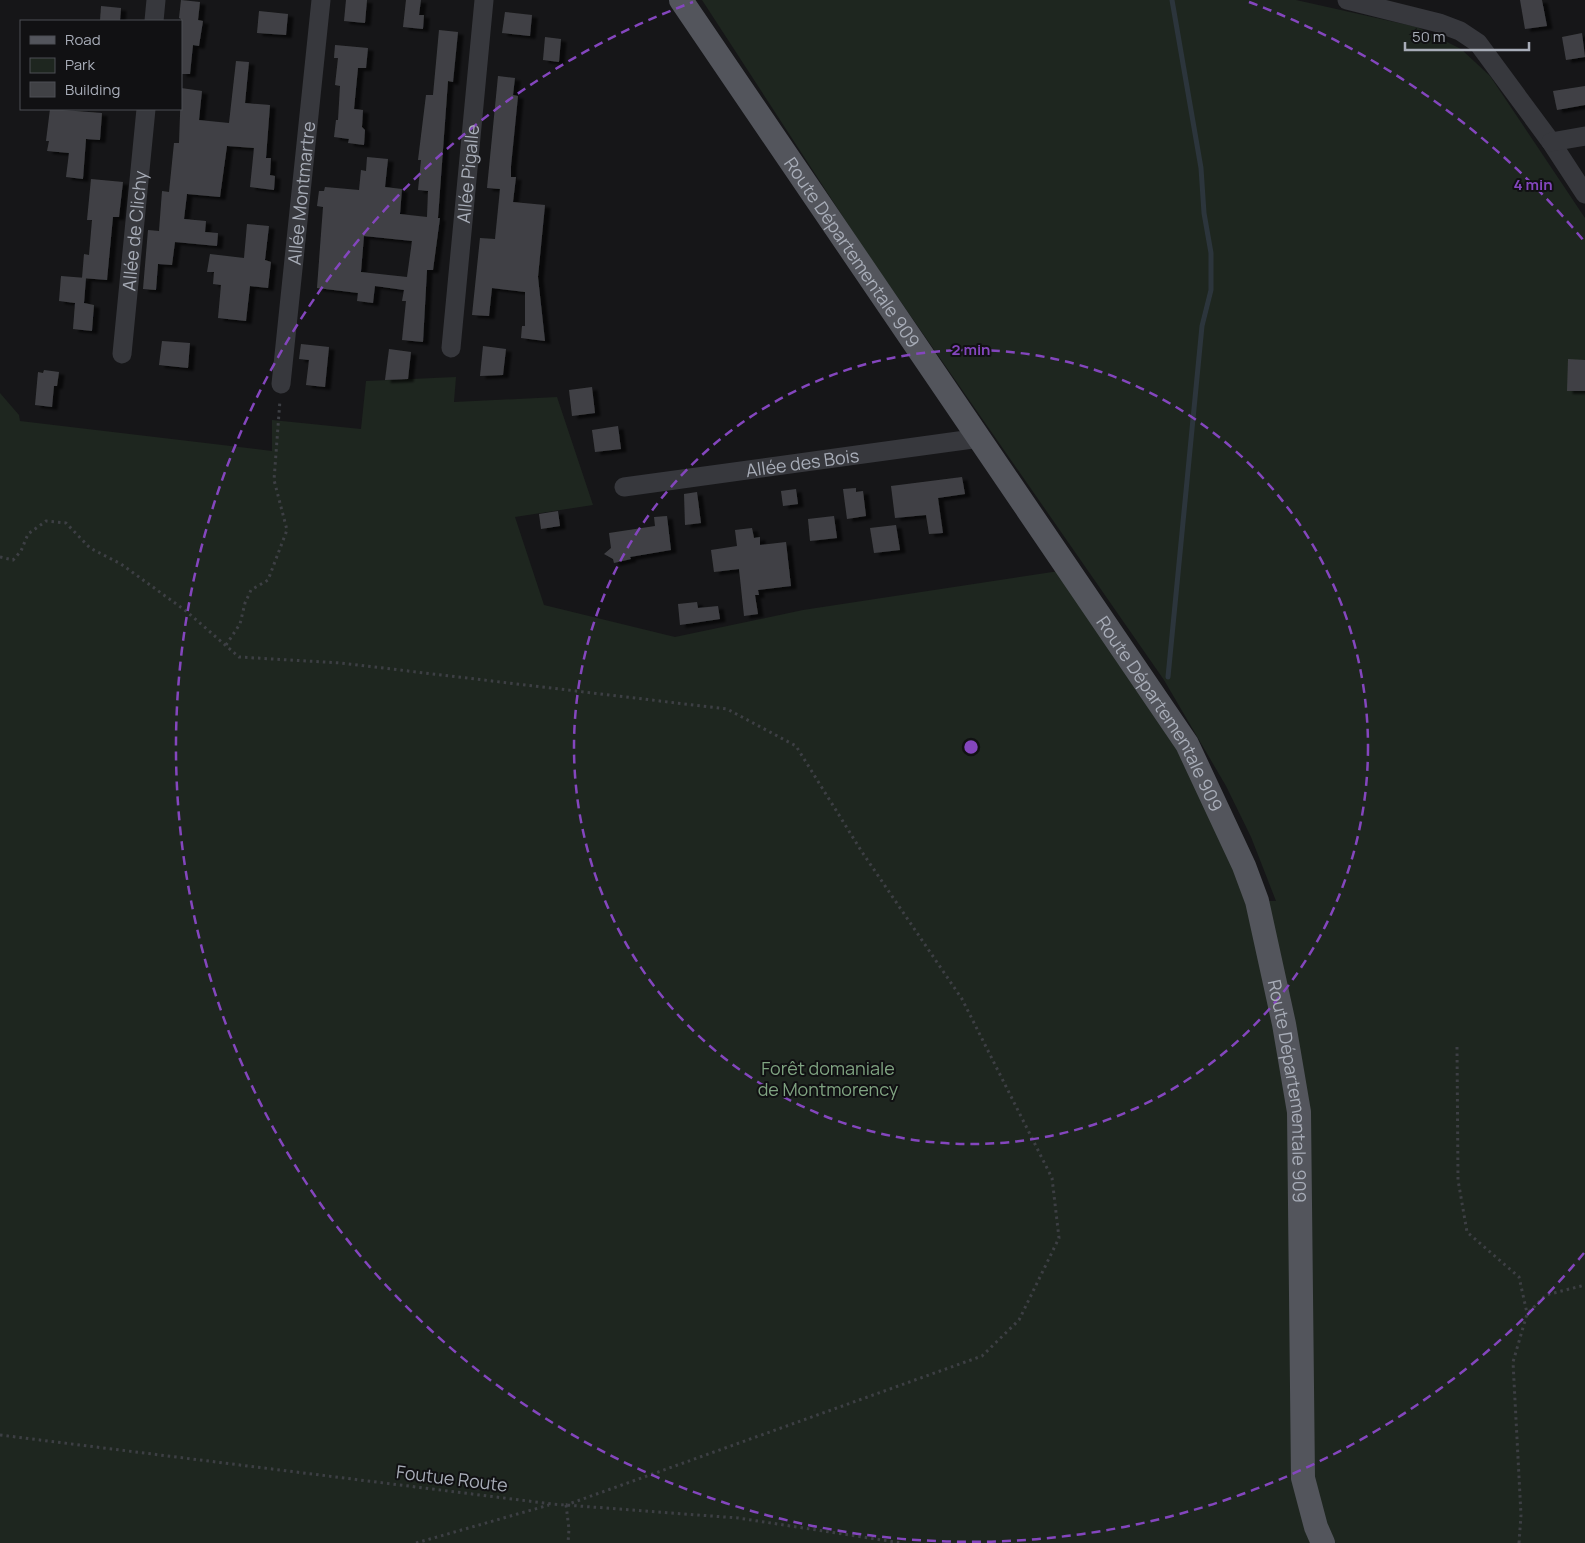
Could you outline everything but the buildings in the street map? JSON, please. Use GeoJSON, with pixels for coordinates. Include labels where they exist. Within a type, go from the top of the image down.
{"type":"FeatureCollection","features":[{"type":"Feature","properties":{"kind":"main road","name":"Route Départementale 909"},"geometry":{"type":"LineString","coordinates":[[681,0],[1186,744],[1244,866],[1257,901],[1284,1024],[1299,1112],[1303,1478],[1316,1527],[1323,1543]]}},
{"type":"Feature","properties":{"kind":"street"},"geometry":{"type":"LineString","coordinates":[[154,20],[156,0]]}},
{"type":"Feature","properties":{"kind":"street","name":"Allée Montmartre"},"geometry":{"type":"LineString","coordinates":[[281,384],[320,0]]}},
{"type":"Feature","properties":{"kind":"street","name":"Allée Pigalle"},"geometry":{"type":"LineString","coordinates":[[451,348],[484,0]]}},
{"type":"Feature","properties":{"kind":"street"},"geometry":{"type":"LineString","coordinates":[[1354,2],[1382,0]]}},
{"type":"Feature","properties":{"kind":"street"},"geometry":{"type":"LineString","coordinates":[[1354,2],[1439,23],[1469,36],[1488,55],[1551,142],[1585,194]]}},
{"type":"Feature","properties":{"kind":"street","name":"Allée de Clichy"},"geometry":{"type":"LineString","coordinates":[[122,354],[146,110]]}},
{"type":"Feature","properties":{"kind":"street"},"geometry":{"type":"LineString","coordinates":[[1551,142],[1585,136]]}},
{"type":"Feature","properties":{"kind":"street","name":"Allée des Bois"},"geometry":{"type":"LineString","coordinates":[[624,487],[980,438]]}},
{"type":"Feature","properties":{"kind":"path"},"geometry":{"type":"LineString","coordinates":[[226,645],[240,624],[245,603],[251,590],[268,580],[287,530],[274,480],[281,384]]}},
{"type":"Feature","properties":{"kind":"path"},"geometry":{"type":"LineString","coordinates":[[0,557],[13,560],[21,551],[28,534],[46,521],[66,524],[90,548],[128,569],[186,611],[239,657],[341,663],[727,709],[796,746],[862,852],[962,999],[1052,1178],[1059,1238],[1019,1320],[982,1356],[566,1506],[570,1528],[568,1543]]}},
{"type":"Feature","properties":{"kind":"path"},"geometry":{"type":"LineString","coordinates":[[1457,1047],[1458,1180],[1467,1232],[1519,1277],[1527,1314],[1513,1362],[1521,1514],[1519,1543]]}},
{"type":"Feature","properties":{"kind":"path"},"geometry":{"type":"LineString","coordinates":[[1527,1314],[1546,1295],[1585,1285]]}},
{"type":"Feature","properties":{"kind":"path","name":"Foutue Route"},"geometry":{"type":"LineString","coordinates":[[0,1436],[566,1506],[738,1518],[902,1543]]}},
{"type":"Feature","properties":{"kind":"path"},"geometry":{"type":"LineString","coordinates":[[416,1543],[552,1504]]}},
{"type":"Feature","properties":{"kind":"green space","name":"Forêt domaniale de Montmorency"},"geometry":{"type":"Polygon","coordinates":[[[702,0],[1296,0],[1417,27],[1461,49],[1490,76],[1585,218],[1585,1543],[0,1543],[0,393],[19,415],[20,421],[272,451],[272,420],[361,429],[366,381],[456,377],[454,402],[557,397],[593,505],[515,517],[544,605],[675,637],[803,610],[1079,568],[1187,744],[1257,901],[1276,901],[1251,837],[1226,786],[1164,680],[862,246],[702,0]]]}},
{"type":"Feature","properties":{"kind":"waterway"},"geometry":{"type":"LineString","coordinates":[[1168,677],[1202,326],[1211,290],[1211,253],[1204,213],[1201,168],[1172,0]]}}]}
